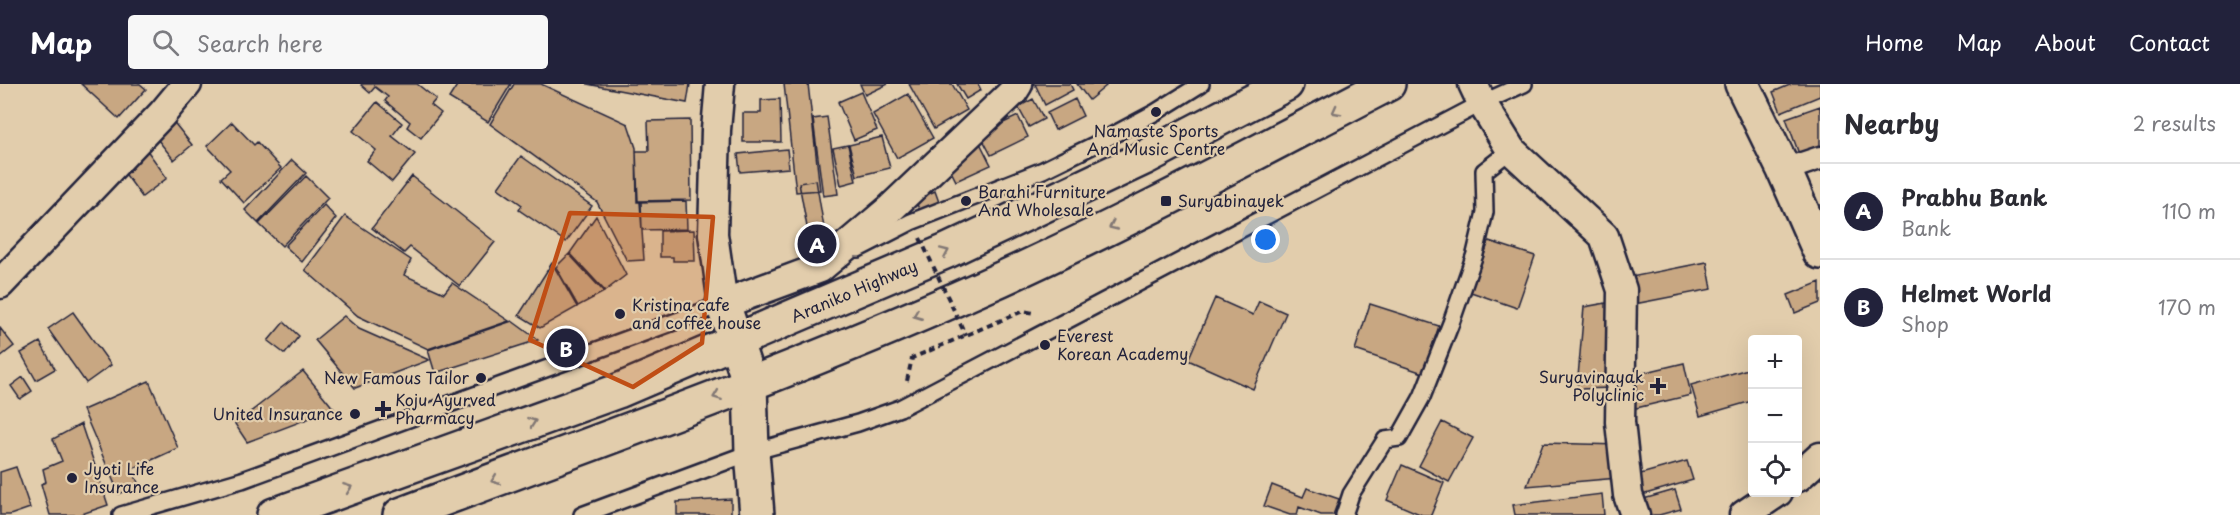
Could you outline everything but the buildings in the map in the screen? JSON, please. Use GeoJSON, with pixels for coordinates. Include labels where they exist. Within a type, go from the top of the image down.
{"type":"FeatureCollection","features":[{"type":"Feature","properties":{"kind":"main road","name":"Araniko Highway"},"geometry":{"type":"LineString","coordinates":[[274,515],[618,391],[734,342],[958,246],[1146,158],[1286,84]]}},
{"type":"Feature","properties":{"kind":"main road"},"geometry":{"type":"LineString","coordinates":[[400,515],[750,384],[991,284],[1166,201],[1388,84]]}},
{"type":"Feature","properties":{"kind":"main road"},"geometry":{"type":"LineString","coordinates":[[1742,84],[1784,170],[1820,252]]}},
{"type":"Feature","properties":{"kind":"main road"},"geometry":{"type":"LineString","coordinates":[[723,304],[750,384],[757,515]]}},
{"type":"Feature","properties":{"kind":"street"},"geometry":{"type":"LineString","coordinates":[[0,284],[188,84]]}},
{"type":"Feature","properties":{"kind":"street"},"geometry":{"type":"LineString","coordinates":[[720,84],[716,130],[713,234],[723,304],[820,268],[890,209],[1013,92],[1018,84]]}},
{"type":"Feature","properties":{"kind":"street"},"geometry":{"type":"LineString","coordinates":[[1478,94],[1511,150],[1604,236],[1622,290],[1620,422],[1628,495],[1635,515]]}},
{"type":"Feature","properties":{"kind":"street"},"geometry":{"type":"LineString","coordinates":[[1784,170],[1820,158]]}},
{"type":"Feature","properties":{"kind":"street"},"geometry":{"type":"LineString","coordinates":[[1802,473],[1820,457]]}},
{"type":"Feature","properties":{"kind":"street"},"geometry":{"type":"LineString","coordinates":[[1744,515],[1771,497]]}},
{"type":"Feature","properties":{"kind":"lane"},"geometry":{"type":"LineString","coordinates":[[820,268],[910,222],[1016,181],[1072,156],[1156,112],[1201,84]]}},
{"type":"Feature","properties":{"kind":"lane"},"geometry":{"type":"LineString","coordinates":[[582,515],[752,452],[858,423],[900,408],[1478,94],[1524,84]]}},
{"type":"Feature","properties":{"kind":"lane"},"geometry":{"type":"LineString","coordinates":[[1344,515],[1351,494],[1385,440],[1400,438],[1422,397],[1475,254],[1485,212],[1485,171],[1511,150]]}},
{"type":"Feature","properties":{"kind":"lane"},"geometry":{"type":"LineString","coordinates":[[121,515],[242,480],[723,304]]}},
{"type":"Feature","properties":{"kind":"path"},"geometry":{"type":"LineString","coordinates":[[920,238],[966,336]]}},
{"type":"Feature","properties":{"kind":"path"},"geometry":{"type":"LineString","coordinates":[[912,358],[1023,311]]}},
{"type":"Feature","properties":{"kind":"highlighted area"},"geometry":{"type":"Polygon","coordinates":[[[570,213],[713,217],[702,343],[633,387],[530,340],[570,213]]]}},
{"type":"Feature","properties":{"kind":"place","name":"Namaste Sports And Music Centre"},"geometry":{"type":"Point","coordinates":[1156,112]}},
{"type":"Feature","properties":{"kind":"place","name":"Barahi Furniture And Wholesale"},"geometry":{"type":"Point","coordinates":[966,201]}},
{"type":"Feature","properties":{"kind":"place","name":"Suryabinayek"},"geometry":{"type":"Point","coordinates":[1166,201]}},
{"type":"Feature","properties":{"kind":"place","name":"Prabhu Bank"},"geometry":{"type":"Point","coordinates":[817,244]}},
{"type":"Feature","properties":{"kind":"place","name":"Kristina cafe and coffee house"},"geometry":{"type":"Point","coordinates":[620,314]}},
{"type":"Feature","properties":{"kind":"place","name":"Everest Korean Academy"},"geometry":{"type":"Point","coordinates":[1045,345]}},
{"type":"Feature","properties":{"kind":"place","name":"Helmet World"},"geometry":{"type":"Point","coordinates":[566,348]}},
{"type":"Feature","properties":{"kind":"place","name":"New Famous Tailor"},"geometry":{"type":"Point","coordinates":[481,378]}},
{"type":"Feature","properties":{"kind":"place","name":"Suryavinayak Polyclinic"},"geometry":{"type":"Point","coordinates":[1658,386]}},
{"type":"Feature","properties":{"kind":"place","name":"Koju Ayurved Pharmacy"},"geometry":{"type":"Point","coordinates":[383,409]}},
{"type":"Feature","properties":{"kind":"place","name":"United Insurance"},"geometry":{"type":"Point","coordinates":[355,414]}},
{"type":"Feature","properties":{"kind":"place","name":"Jyoti Life Insurance"},"geometry":{"type":"Point","coordinates":[72,478]}}]}
